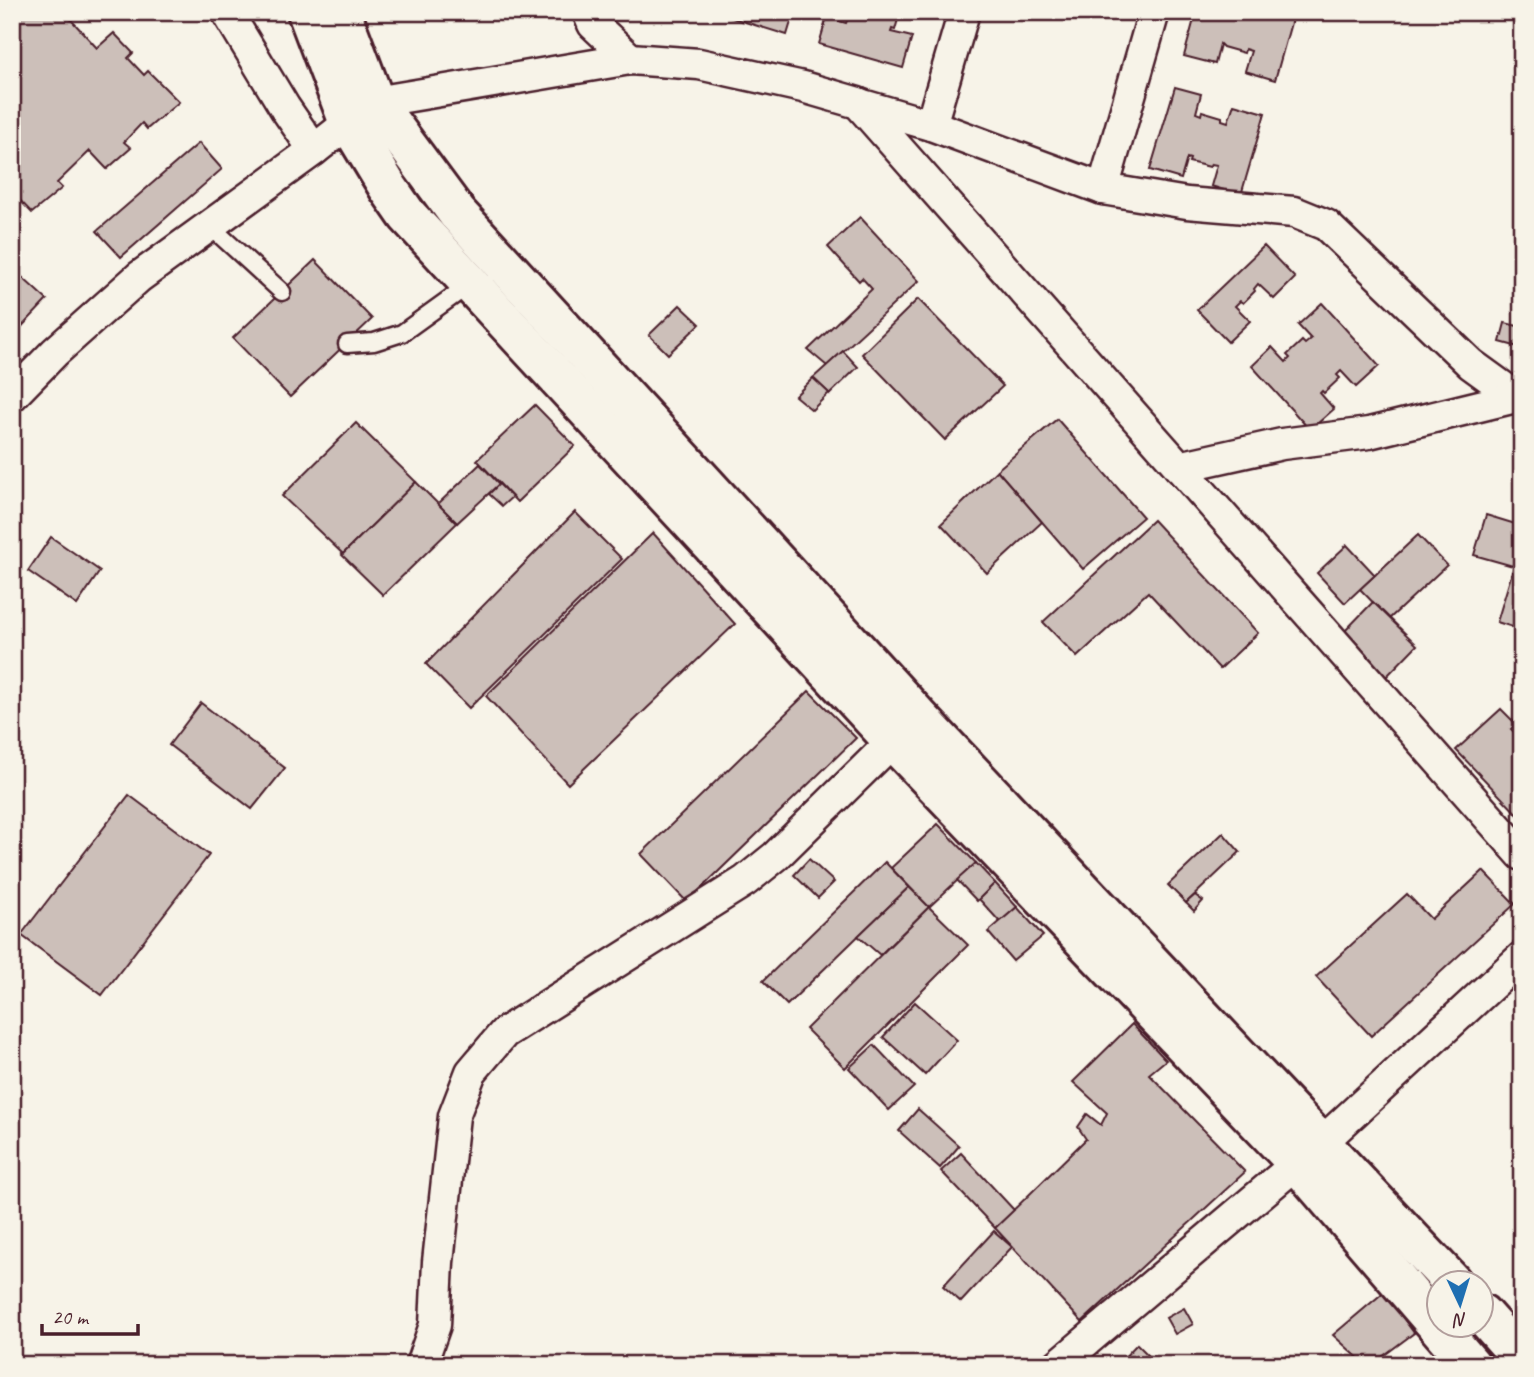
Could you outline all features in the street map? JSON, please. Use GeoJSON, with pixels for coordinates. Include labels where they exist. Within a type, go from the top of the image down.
{"type":"FeatureCollection","features":[{"type":"Feature","properties":{"kind":"street"},"geometry":{"type":"LineString","coordinates":[[227,12],[285,108],[314,150]]}},
{"type":"Feature","properties":{"kind":"street"},"geometry":{"type":"LineString","coordinates":[[307,12],[362,112],[457,213],[649,448],[906,728],[1309,1153],[1436,1268]]}},
{"type":"Feature","properties":{"kind":"street"},"geometry":{"type":"LineString","coordinates":[[341,12],[362,112],[389,189],[407,215],[472,283],[649,448]]}},
{"type":"Feature","properties":{"kind":"street"},"geometry":{"type":"LineString","coordinates":[[588,12],[593,24],[630,59]]}},
{"type":"Feature","properties":{"kind":"street"},"geometry":{"type":"LineString","coordinates":[[931,125],[964,12]]}},
{"type":"Feature","properties":{"kind":"street"},"geometry":{"type":"LineString","coordinates":[[1103,189],[1154,12]]}},
{"type":"Feature","properties":{"kind":"street"},"geometry":{"type":"LineString","coordinates":[[12,396],[55,352],[139,277],[362,112],[630,59],[711,66],[803,86],[931,125],[1103,189],[1187,203],[1294,212],[1326,225],[1471,364],[1519,399]]}},
{"type":"Feature","properties":{"kind":"street"},"geometry":{"type":"LineString","coordinates":[[858,103],[1522,855]]}},
{"type":"Feature","properties":{"kind":"street"},"geometry":{"type":"LineString","coordinates":[[1179,467],[1282,444],[1369,433],[1519,399]]}},
{"type":"Feature","properties":{"kind":"street"},"geometry":{"type":"LineString","coordinates":[[421,1365],[435,1325],[438,1262],[454,1116],[471,1072],[504,1033],[745,881],[776,856],[906,728]]}},
{"type":"Feature","properties":{"kind":"street"},"geometry":{"type":"LineString","coordinates":[[1058,1365],[1309,1153],[1522,957]]}},
{"type":"Feature","properties":{"kind":"street"},"geometry":{"type":"LineString","coordinates":[[1309,1153],[1471,1365]]}},
{"type":"Feature","properties":{"kind":"street"},"geometry":{"type":"LineString","coordinates":[[1496,1337],[1508,1356]]}},
{"type":"Feature","properties":{"kind":"lane"},"geometry":{"type":"LineString","coordinates":[[210,226],[282,292]]}},
{"type":"Feature","properties":{"kind":"lane"},"geometry":{"type":"LineString","coordinates":[[347,344],[374,342],[402,333],[472,283]]}},
{"type":"Feature","properties":{"kind":"building"},"geometry":{"type":"Polygon","coordinates":[[[12,12],[64,12],[97,48],[114,33],[133,53],[128,58],[144,75],[148,71],[179,102],[147,129],[142,123],[124,142],[131,148],[107,169],[90,151],[57,183],[62,188],[32,213],[12,192],[12,12]]]}},
{"type":"Feature","properties":{"kind":"building"},"geometry":{"type":"Polygon","coordinates":[[[713,12],[794,12],[787,35],[713,12]]]}},
{"type":"Feature","properties":{"kind":"building"},"geometry":{"type":"Polygon","coordinates":[[[845,12],[900,12],[895,30],[892,29],[891,32],[912,37],[903,68],[819,44],[827,17],[846,23],[848,18],[844,16],[845,12]]]}},
{"type":"Feature","properties":{"kind":"building"},"geometry":{"type":"Polygon","coordinates":[[[1196,12],[1294,12],[1275,80],[1245,71],[1251,51],[1245,49],[1244,53],[1220,44],[1215,64],[1184,56],[1196,12]]]}},
{"type":"Feature","properties":{"kind":"building"},"geometry":{"type":"Polygon","coordinates":[[[1175,87],[1201,94],[1196,113],[1201,115],[1202,111],[1222,117],[1222,120],[1228,122],[1234,104],[1265,113],[1241,195],[1211,186],[1217,165],[1211,164],[1210,167],[1189,162],[1190,159],[1187,158],[1181,179],[1150,170],[1175,87]]]}},
{"type":"Feature","properties":{"kind":"building"},"geometry":{"type":"Polygon","coordinates":[[[199,143],[222,169],[121,257],[97,231],[199,143]]]}},
{"type":"Feature","properties":{"kind":"building"},"geometry":{"type":"Polygon","coordinates":[[[860,217],[919,281],[827,366],[808,350],[872,289],[862,278],[859,281],[828,247],[860,217]]]}},
{"type":"Feature","properties":{"kind":"building"},"geometry":{"type":"Polygon","coordinates":[[[1519,232],[1522,233],[1522,258],[1513,256],[1519,232]]]}},
{"type":"Feature","properties":{"kind":"building"},"geometry":{"type":"Polygon","coordinates":[[[1264,246],[1295,278],[1274,299],[1258,284],[1243,303],[1240,301],[1235,306],[1250,321],[1228,342],[1197,310],[1264,246]]]}},
{"type":"Feature","properties":{"kind":"building"},"geometry":{"type":"Polygon","coordinates":[[[315,260],[372,319],[290,397],[233,338],[315,260]]]}},
{"type":"Feature","properties":{"kind":"building"},"geometry":{"type":"Polygon","coordinates":[[[12,268],[47,300],[12,337],[12,268]]]}},
{"type":"Feature","properties":{"kind":"building"},"geometry":{"type":"Polygon","coordinates":[[[918,299],[1003,386],[945,440],[862,354],[918,299]]]}},
{"type":"Feature","properties":{"kind":"building"},"geometry":{"type":"Polygon","coordinates":[[[1322,303],[1379,366],[1356,387],[1341,371],[1337,375],[1340,378],[1324,393],[1320,393],[1334,409],[1310,430],[1252,366],[1272,347],[1286,362],[1290,358],[1287,355],[1302,341],[1305,344],[1311,339],[1298,325],[1322,303]]]}},
{"type":"Feature","properties":{"kind":"building"},"geometry":{"type":"Polygon","coordinates":[[[680,305],[700,324],[668,354],[649,335],[680,305]]]}},
{"type":"Feature","properties":{"kind":"building"},"geometry":{"type":"Polygon","coordinates":[[[1505,323],[1522,327],[1522,348],[1500,342],[1505,323]]]}},
{"type":"Feature","properties":{"kind":"building"},"geometry":{"type":"Polygon","coordinates":[[[843,351],[858,367],[830,394],[813,378],[843,351]]]}},
{"type":"Feature","properties":{"kind":"building"},"geometry":{"type":"Polygon","coordinates":[[[813,378],[829,393],[812,410],[795,396],[813,378]]]}},
{"type":"Feature","properties":{"kind":"building"},"geometry":{"type":"Polygon","coordinates":[[[535,405],[575,446],[517,502],[477,460],[535,405]]]}},
{"type":"Feature","properties":{"kind":"building"},"geometry":{"type":"Polygon","coordinates":[[[1057,419],[1143,517],[1083,569],[997,470],[1057,419]]]}},
{"type":"Feature","properties":{"kind":"building"},"geometry":{"type":"Polygon","coordinates":[[[356,423],[416,482],[343,554],[282,496],[356,423]]]}},
{"type":"Feature","properties":{"kind":"building"},"geometry":{"type":"Polygon","coordinates":[[[480,464],[499,484],[457,523],[438,504],[480,464]]]}},
{"type":"Feature","properties":{"kind":"building"},"geometry":{"type":"Polygon","coordinates":[[[997,470],[1042,522],[987,573],[941,524],[997,470]]]}},
{"type":"Feature","properties":{"kind":"building"},"geometry":{"type":"Polygon","coordinates":[[[416,482],[457,523],[383,595],[342,555],[416,482]]]}},
{"type":"Feature","properties":{"kind":"building"},"geometry":{"type":"Polygon","coordinates":[[[499,484],[512,497],[502,506],[489,494],[499,484]]]}},
{"type":"Feature","properties":{"kind":"building"},"geometry":{"type":"Polygon","coordinates":[[[575,512],[622,559],[469,708],[426,664],[575,512]]]}},
{"type":"Feature","properties":{"kind":"building"},"geometry":{"type":"Polygon","coordinates":[[[1486,515],[1522,526],[1522,541],[1513,566],[1474,555],[1486,515]]]}},
{"type":"Feature","properties":{"kind":"building"},"geometry":{"type":"Polygon","coordinates":[[[1153,520],[1258,633],[1220,669],[1148,592],[1077,657],[1043,622],[1153,520]]]}},
{"type":"Feature","properties":{"kind":"building"},"geometry":{"type":"Polygon","coordinates":[[[653,533],[735,624],[568,784],[486,696],[653,533]]]}},
{"type":"Feature","properties":{"kind":"building"},"geometry":{"type":"Polygon","coordinates":[[[1418,535],[1447,565],[1389,619],[1360,589],[1418,535]]]}},
{"type":"Feature","properties":{"kind":"building"},"geometry":{"type":"Polygon","coordinates":[[[51,537],[100,571],[77,605],[28,571],[51,537]]]}},
{"type":"Feature","properties":{"kind":"building"},"geometry":{"type":"Polygon","coordinates":[[[1347,545],[1375,575],[1345,603],[1317,573],[1347,545]]]}},
{"type":"Feature","properties":{"kind":"building"},"geometry":{"type":"Polygon","coordinates":[[[1520,546],[1522,547],[1522,630],[1497,622],[1520,546]]]}},
{"type":"Feature","properties":{"kind":"building"},"geometry":{"type":"Polygon","coordinates":[[[1373,602],[1417,645],[1386,677],[1342,634],[1373,602]]]}},
{"type":"Feature","properties":{"kind":"building"},"geometry":{"type":"Polygon","coordinates":[[[809,691],[856,738],[687,902],[641,854],[809,691]]]}},
{"type":"Feature","properties":{"kind":"building"},"geometry":{"type":"Polygon","coordinates":[[[201,703],[285,768],[252,809],[169,745],[201,703]]]}},
{"type":"Feature","properties":{"kind":"building"},"geometry":{"type":"Polygon","coordinates":[[[1501,709],[1516,724],[1511,729],[1522,740],[1522,819],[1456,750],[1501,709]]]}},
{"type":"Feature","properties":{"kind":"building"},"geometry":{"type":"Polygon","coordinates":[[[129,795],[209,855],[102,995],[21,935],[129,795]]]}},
{"type":"Feature","properties":{"kind":"building"},"geometry":{"type":"Polygon","coordinates":[[[938,824],[976,863],[929,907],[891,868],[938,824]]]}},
{"type":"Feature","properties":{"kind":"building"},"geometry":{"type":"Polygon","coordinates":[[[1223,833],[1240,852],[1186,903],[1168,885],[1223,833]]]}},
{"type":"Feature","properties":{"kind":"building"},"geometry":{"type":"Polygon","coordinates":[[[809,859],[834,882],[818,898],[794,875],[809,859]]]}},
{"type":"Feature","properties":{"kind":"building"},"geometry":{"type":"Polygon","coordinates":[[[885,862],[909,887],[787,1005],[763,981],[885,862]]]}},
{"type":"Feature","properties":{"kind":"building"},"geometry":{"type":"Polygon","coordinates":[[[976,863],[995,883],[977,901],[957,880],[976,863]]]}},
{"type":"Feature","properties":{"kind":"building"},"geometry":{"type":"Polygon","coordinates":[[[1483,871],[1515,904],[1371,1036],[1316,977],[1407,894],[1431,919],[1483,871]]]}},
{"type":"Feature","properties":{"kind":"building"},"geometry":{"type":"Polygon","coordinates":[[[995,883],[1017,907],[1000,922],[979,899],[995,883]]]}},
{"type":"Feature","properties":{"kind":"building"},"geometry":{"type":"Polygon","coordinates":[[[909,887],[929,907],[880,955],[858,936],[909,887]]]}},
{"type":"Feature","properties":{"kind":"building"},"geometry":{"type":"Polygon","coordinates":[[[1195,895],[1203,901],[1194,911],[1186,903],[1195,895]]]}},
{"type":"Feature","properties":{"kind":"building"},"geometry":{"type":"Polygon","coordinates":[[[929,907],[968,945],[845,1068],[806,1029],[929,907]]]}},
{"type":"Feature","properties":{"kind":"building"},"geometry":{"type":"Polygon","coordinates":[[[1017,907],[1043,936],[1013,961],[988,932],[1017,907]]]}},
{"type":"Feature","properties":{"kind":"building"},"geometry":{"type":"Polygon","coordinates":[[[915,1002],[957,1040],[925,1075],[883,1037],[915,1002]]]}},
{"type":"Feature","properties":{"kind":"building"},"geometry":{"type":"Polygon","coordinates":[[[1132,1024],[1166,1060],[1149,1074],[1245,1172],[1082,1322],[995,1228],[1086,1139],[1078,1127],[1087,1114],[1101,1125],[1107,1113],[1073,1082],[1132,1024]]]}},
{"type":"Feature","properties":{"kind":"building"},"geometry":{"type":"Polygon","coordinates":[[[874,1045],[914,1087],[889,1110],[849,1068],[874,1045]]]}},
{"type":"Feature","properties":{"kind":"building"},"geometry":{"type":"Polygon","coordinates":[[[918,1109],[959,1146],[940,1168],[899,1131],[918,1109]]]}},
{"type":"Feature","properties":{"kind":"building"},"geometry":{"type":"Polygon","coordinates":[[[961,1153],[1014,1210],[995,1228],[941,1171],[961,1153]]]}},
{"type":"Feature","properties":{"kind":"building"},"geometry":{"type":"Polygon","coordinates":[[[994,1231],[1012,1247],[961,1302],[943,1286],[994,1231]]]}},
{"type":"Feature","properties":{"kind":"building"},"geometry":{"type":"Polygon","coordinates":[[[1384,1292],[1414,1333],[1371,1365],[1366,1365],[1333,1335],[1384,1292]]]}},
{"type":"Feature","properties":{"kind":"building"},"geometry":{"type":"Polygon","coordinates":[[[1184,1308],[1193,1324],[1175,1334],[1166,1318],[1184,1308]]]}},
{"type":"Feature","properties":{"kind":"building"},"geometry":{"type":"Polygon","coordinates":[[[1137,1344],[1158,1365],[1118,1364],[1137,1344]]]}}]}
